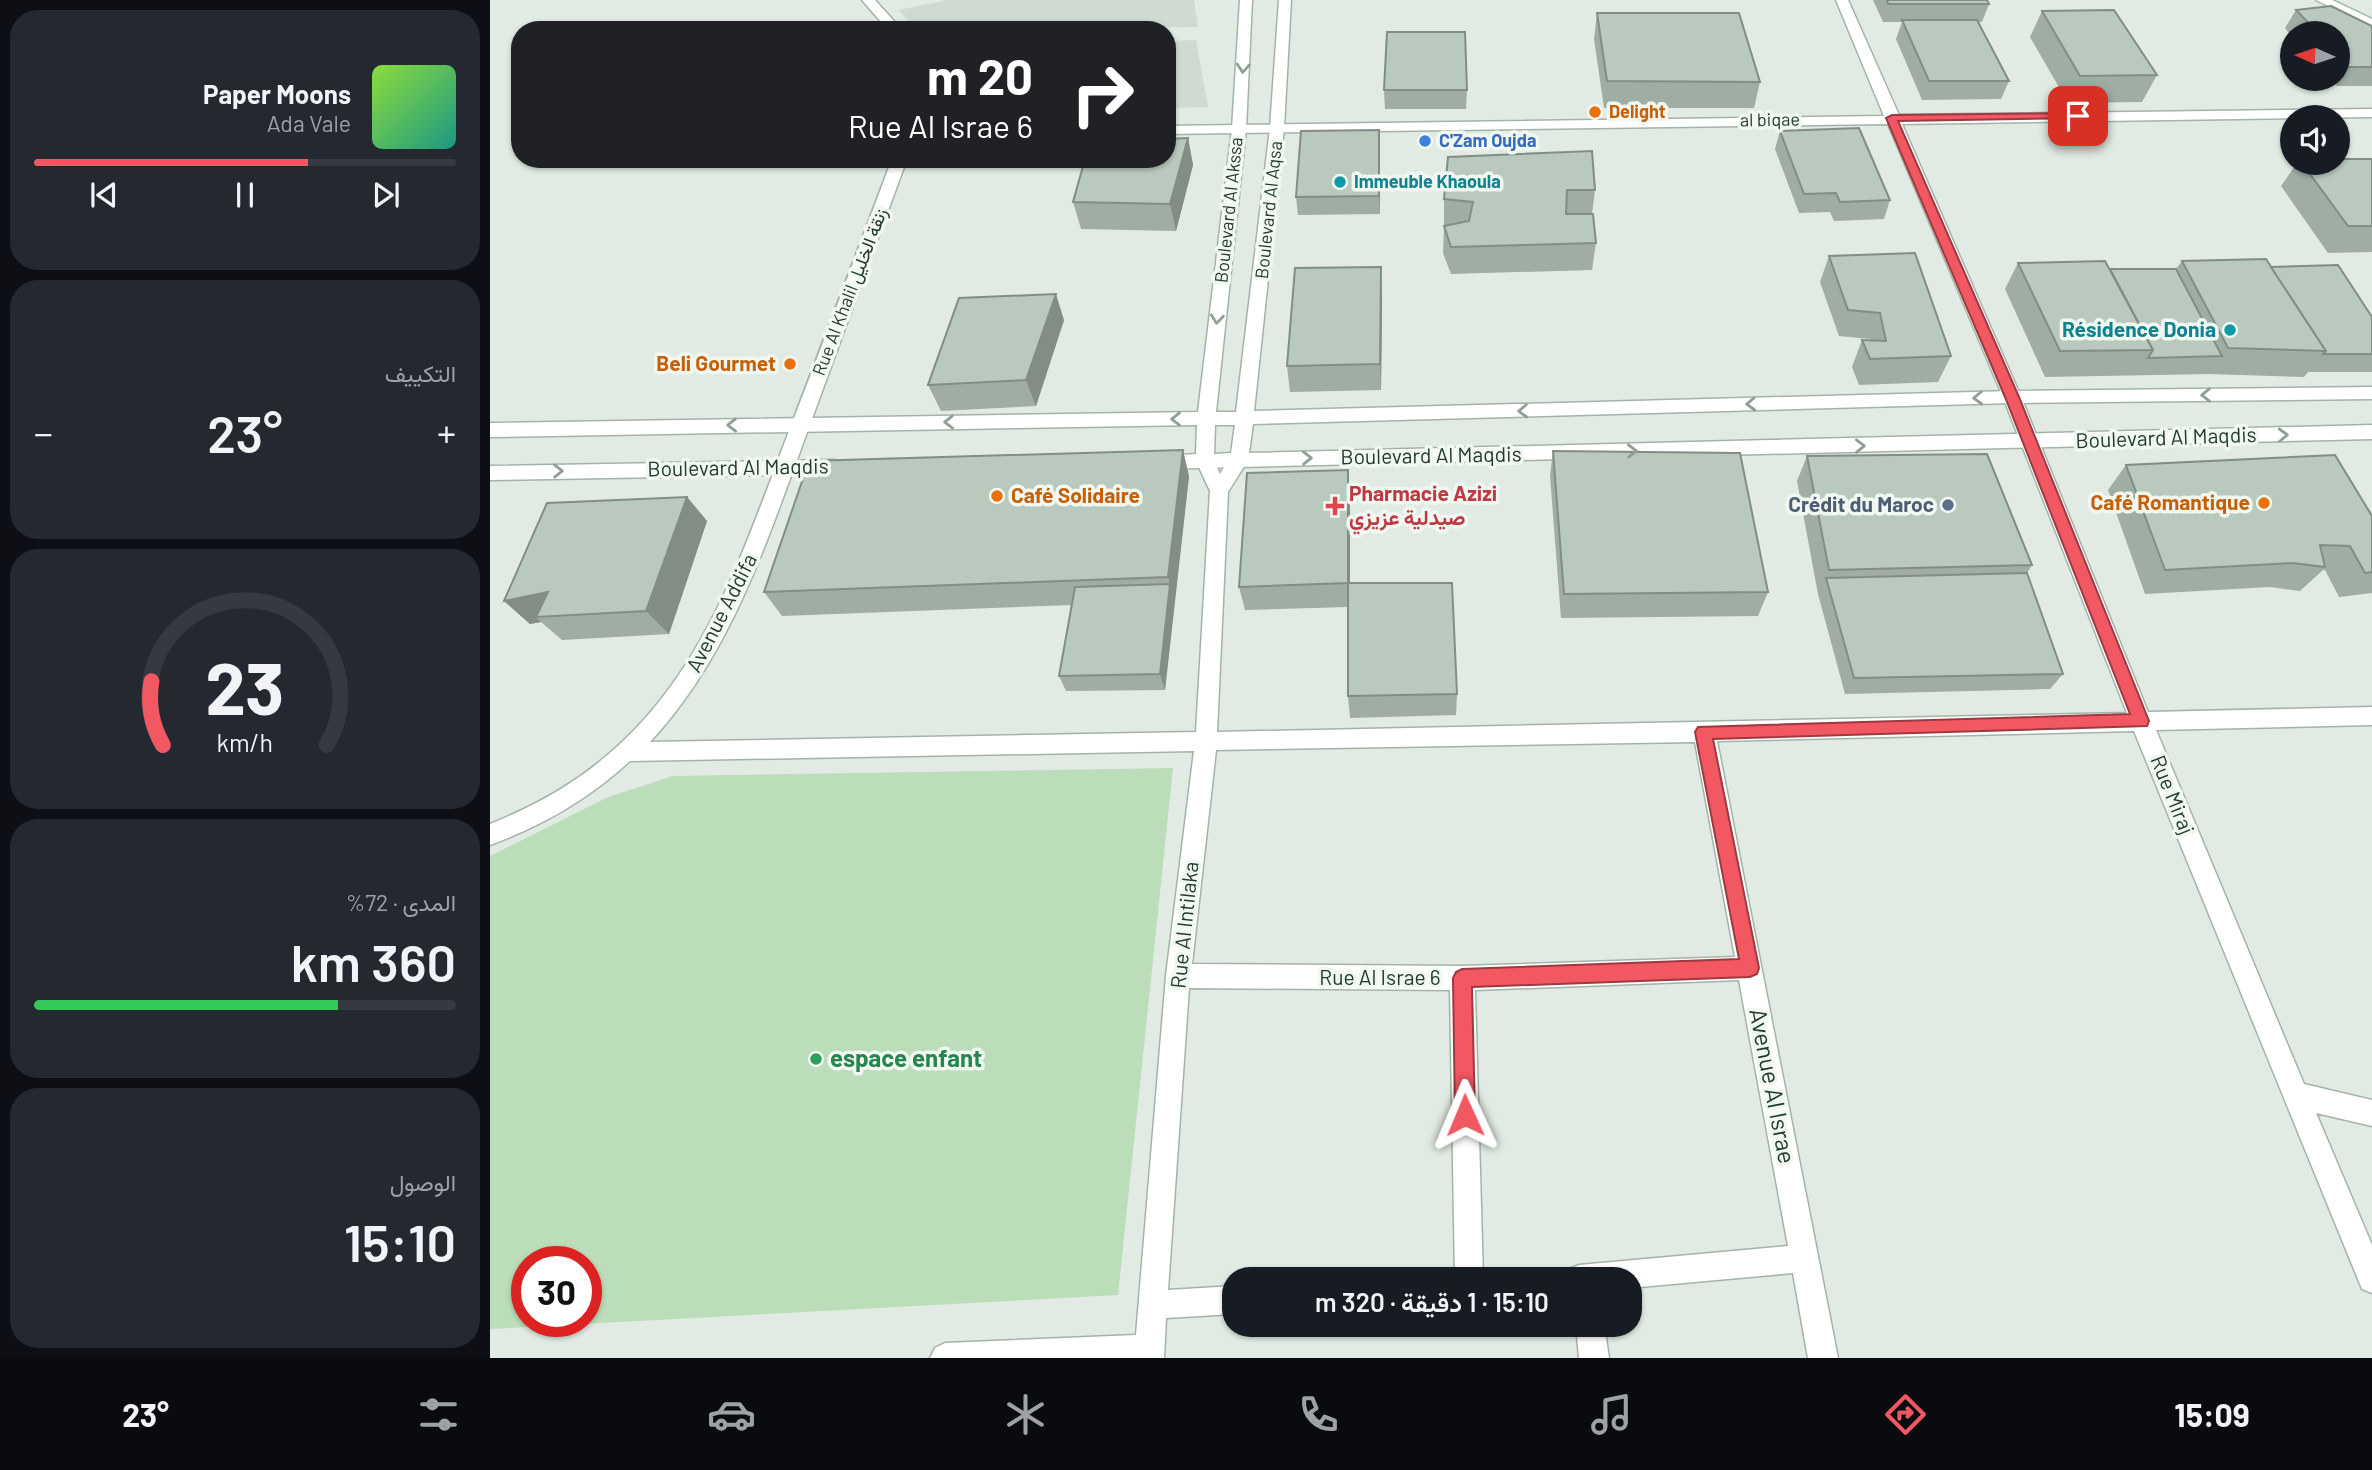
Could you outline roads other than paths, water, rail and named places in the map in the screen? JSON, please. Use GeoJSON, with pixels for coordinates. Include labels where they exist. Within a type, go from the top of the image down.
{"type":"FeatureCollection","features":[{"type":"Feature","properties":{"kind":"street"},"geometry":{"type":"LineString","coordinates":[[868,0],[888,21]]}},
{"type":"Feature","properties":{"kind":"street","name":"Boulevard Al Akssa"},"geometry":{"type":"LineString","coordinates":[[1205,461],[1206,419],[1239,129],[1246,0]]}},
{"type":"Feature","properties":{"kind":"street","name":"Boulevard Al Aqsa"},"geometry":{"type":"LineString","coordinates":[[1239,460],[1277,128],[1285,0]]}},
{"type":"Feature","properties":{"kind":"street","name":"Rue Miraj"},"geometry":{"type":"LineString","coordinates":[[1842,0],[2012,397],[2141,721],[2372,1279]]}},
{"type":"Feature","properties":{"kind":"street"},"geometry":{"type":"LineString","coordinates":[[2322,0],[2372,24]]}},
{"type":"Feature","properties":{"kind":"street","name":"al biqae"},"geometry":{"type":"LineString","coordinates":[[1176,130],[2372,113]]}},
{"type":"Feature","properties":{"kind":"street","name":"Rue Al Khalil زنقة الخليل"},"geometry":{"type":"LineString","coordinates":[[801,424],[897,168]]}},
{"type":"Feature","properties":{"kind":"street","name":"Boulevard Al Maqdis"},"geometry":{"type":"LineString","coordinates":[[490,430],[1206,419],[2012,397],[2371,395]]}},
{"type":"Feature","properties":{"kind":"street","name":"Avenue Addifa"},"geometry":{"type":"LineString","coordinates":[[490,835],[517,826],[555,806],[592,781],[626,752],[683,687],[700,662],[749,561],[801,424]]}},
{"type":"Feature","properties":{"kind":"street","name":"Boulevard Al Maqdis"},"geometry":{"type":"LineString","coordinates":[[1138,462],[2372,432]]}},
{"type":"Feature","properties":{"kind":"street","name":"Rue Al Intilaka"},"geometry":{"type":"LineString","coordinates":[[1219,491],[1239,460]]}},
{"type":"Feature","properties":{"kind":"street","name":"Rue Al Intilaka"},"geometry":{"type":"LineString","coordinates":[[1150,1354],[1178,976],[1206,740],[1219,491],[1205,461]]}},
{"type":"Feature","properties":{"kind":"street","name":"Boulevard Al Maqdis"},"geometry":{"type":"LineString","coordinates":[[490,473],[853,467]]}},
{"type":"Feature","properties":{"kind":"street"},"geometry":{"type":"LineString","coordinates":[[626,752],[1704,732],[2372,716]]}},
{"type":"Feature","properties":{"kind":"street","name":"Avenue Al Israe"},"geometry":{"type":"LineString","coordinates":[[1704,732],[1823,1358]]}},
{"type":"Feature","properties":{"kind":"street","name":"Rue Al Israe 6"},"geometry":{"type":"LineString","coordinates":[[1178,976],[1462,978],[1750,968]]}},
{"type":"Feature","properties":{"kind":"street"},"geometry":{"type":"LineString","coordinates":[[1462,978],[1469,1267]]}},
{"type":"Feature","properties":{"kind":"street"},"geometry":{"type":"LineString","coordinates":[[2296,1095],[2372,1113]]}},
{"type":"Feature","properties":{"kind":"street"},"geometry":{"type":"LineString","coordinates":[[1642,1274],[1804,1258]]}},
{"type":"Feature","properties":{"kind":"street"},"geometry":{"type":"LineString","coordinates":[[1154,1305],[1222,1301]]}},
{"type":"Feature","properties":{"kind":"street"},"geometry":{"type":"LineString","coordinates":[[1591,1337],[1594,1358]]}},
{"type":"Feature","properties":{"kind":"street"},"geometry":{"type":"LineString","coordinates":[[945,1358],[1150,1354]]}},
{"type":"Feature","properties":{"kind":"place","name":"Delight"},"geometry":{"type":"Point","coordinates":[1595,112]}},
{"type":"Feature","properties":{"kind":"place","name":"C'Zam Oujda"},"geometry":{"type":"Point","coordinates":[1425,141]}},
{"type":"Feature","properties":{"kind":"place","name":"Immeuble Khaoula"},"geometry":{"type":"Point","coordinates":[1340,182]}},
{"type":"Feature","properties":{"kind":"place","name":"Résidence Donia"},"geometry":{"type":"Point","coordinates":[2230,330]}},
{"type":"Feature","properties":{"kind":"place","name":"Beli Gourmet"},"geometry":{"type":"Point","coordinates":[790,364]}},
{"type":"Feature","properties":{"kind":"place","name":"Café Solidaire"},"geometry":{"type":"Point","coordinates":[997,496]}},
{"type":"Feature","properties":{"kind":"place","name":"Café Romantique"},"geometry":{"type":"Point","coordinates":[2264,503]}},
{"type":"Feature","properties":{"kind":"place","name":"Crédit du Maroc"},"geometry":{"type":"Point","coordinates":[1948,505]}},
{"type":"Feature","properties":{"kind":"place","name":"Pharmacie Azizi صيدلية عزيزي"},"geometry":{"type":"Point","coordinates":[1335,506]}},
{"type":"Feature","properties":{"kind":"place","name":"espace enfant"},"geometry":{"type":"Point","coordinates":[816,1059]}}]}
